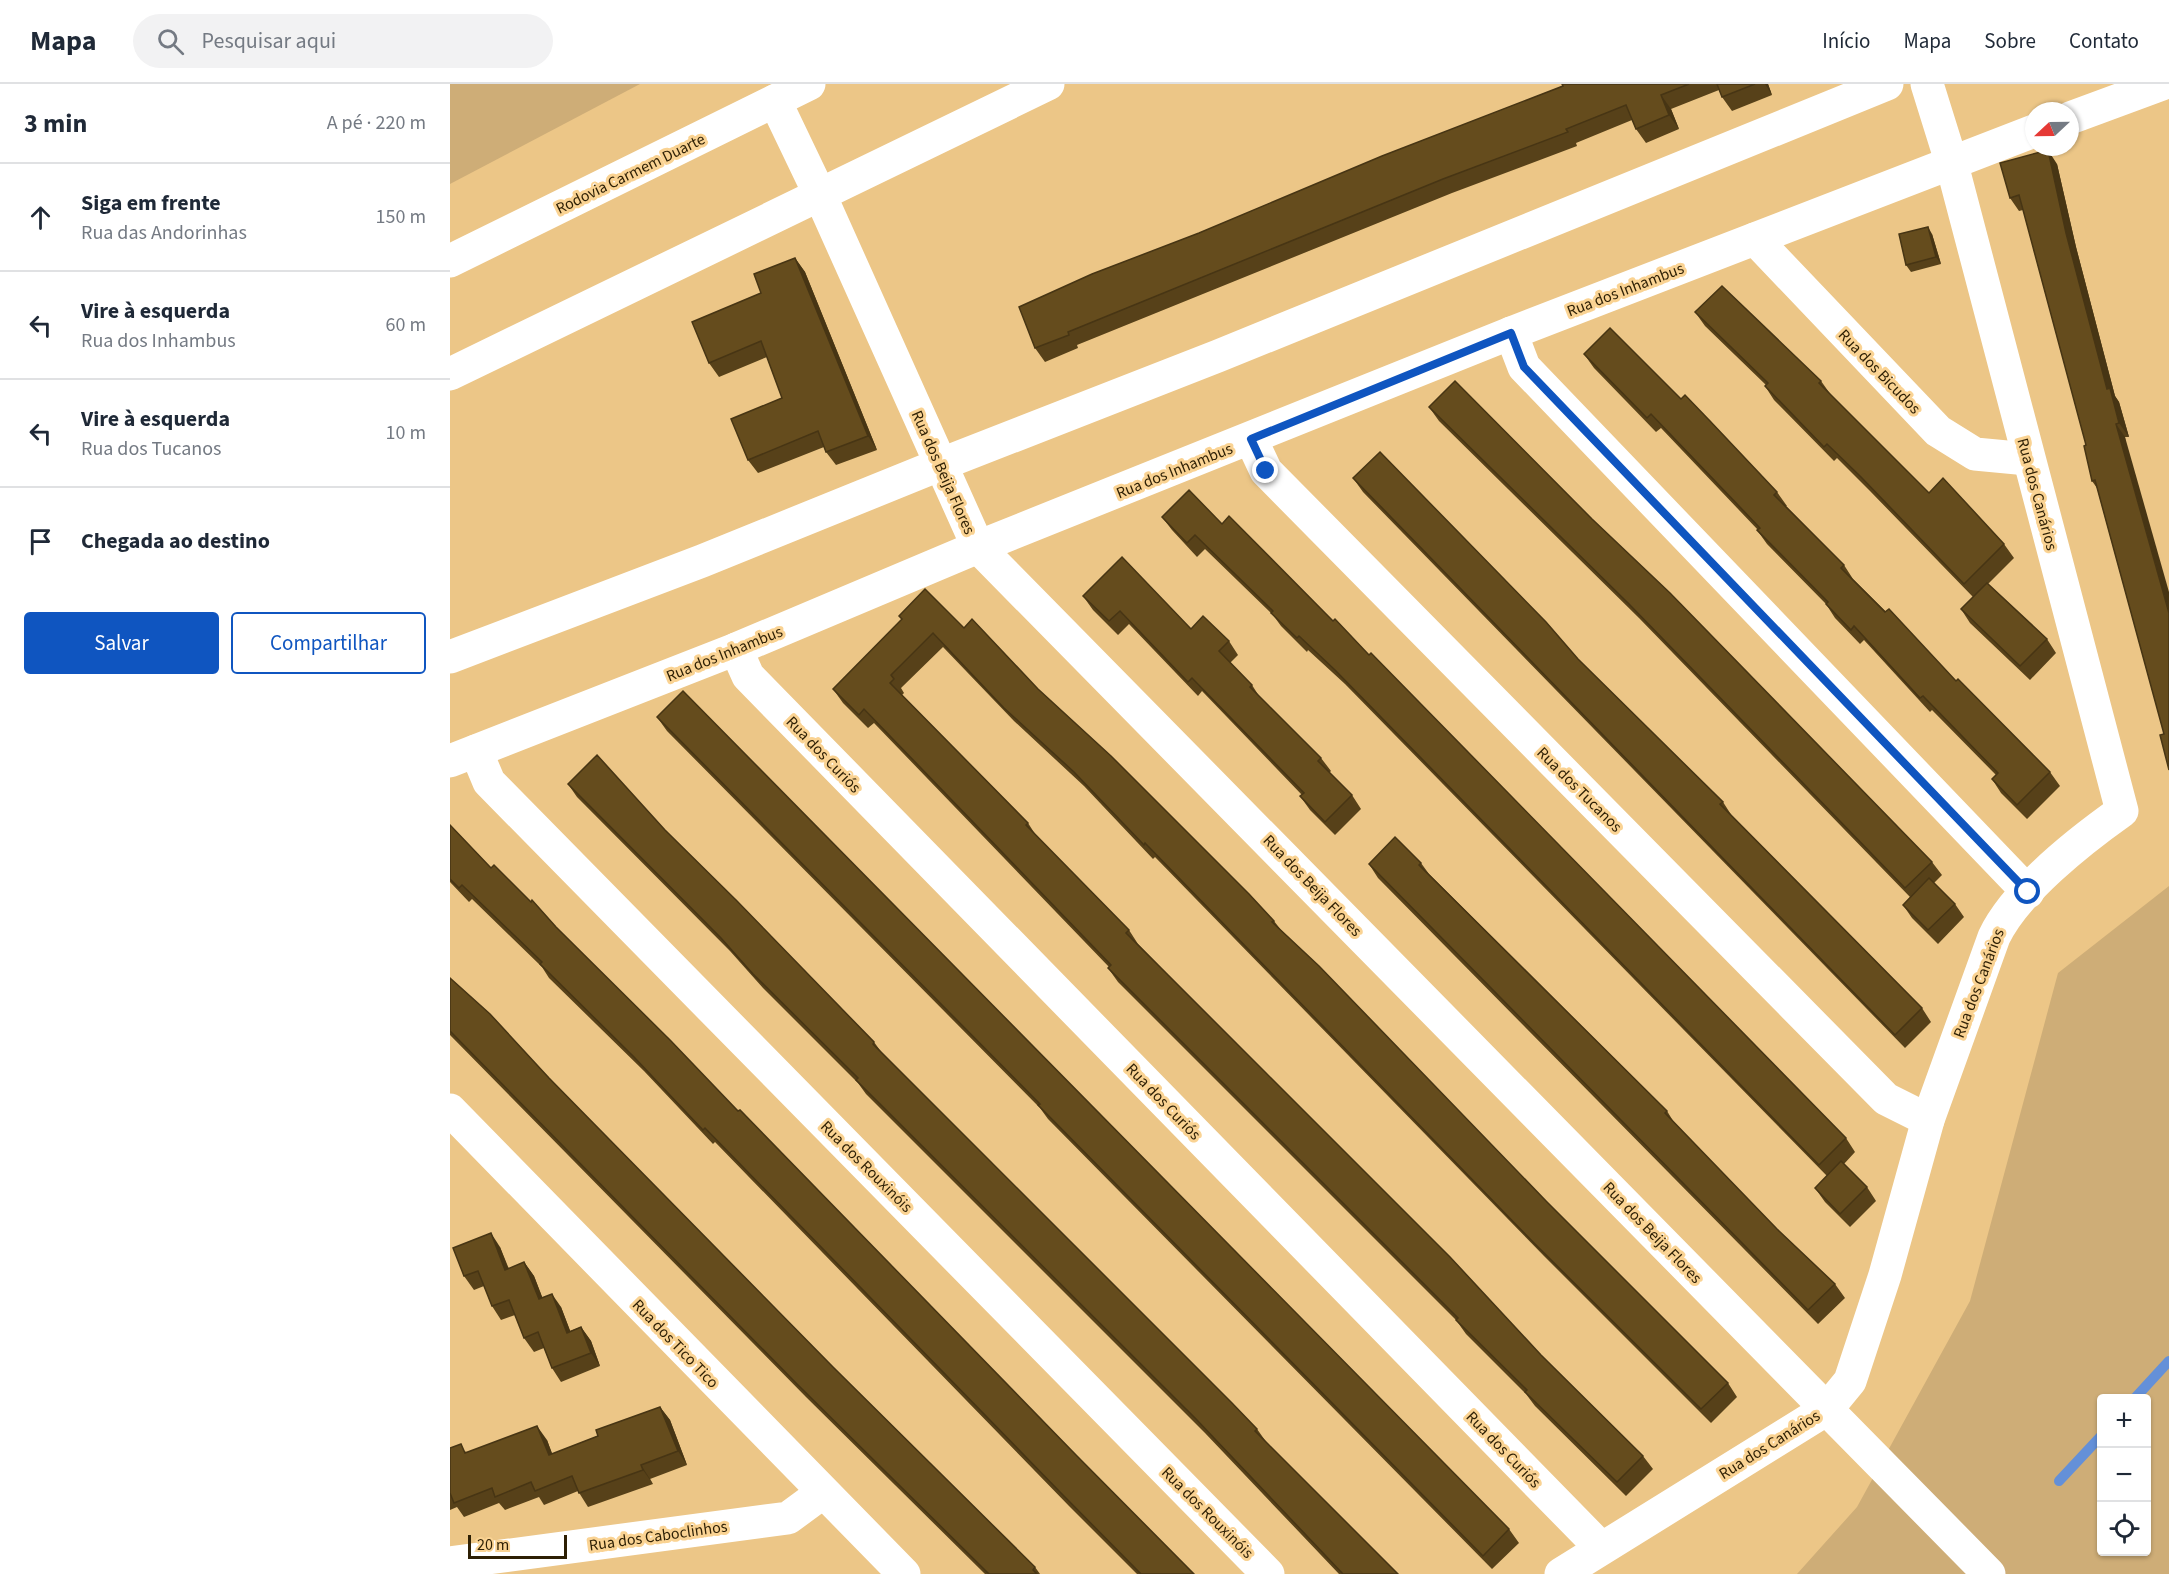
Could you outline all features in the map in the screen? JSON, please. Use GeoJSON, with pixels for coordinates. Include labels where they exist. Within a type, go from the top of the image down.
{"type":"FeatureCollection","features":[{"type":"Feature","properties":{"kind":"street","name":"Rodovia Carmem Duarte"},"geometry":{"type":"LineString","coordinates":[[450,261],[809,84]]}},
{"type":"Feature","properties":{"kind":"street"},"geometry":{"type":"LineString","coordinates":[[450,374],[1048,84]]}},
{"type":"Feature","properties":{"kind":"street"},"geometry":{"type":"LineString","coordinates":[[450,657],[702,561],[1218,356],[1887,84]]}},
{"type":"Feature","properties":{"kind":"street","name":"Rua dos Canários"},"geometry":{"type":"LineString","coordinates":[[1561,1574],[1827,1408],[1850,1382],[1885,1275],[1928,1120],[1994,937],[2006,916],[2028,892],[2086,837],[2122,811],[1951,161],[1927,84]]}},
{"type":"Feature","properties":{"kind":"street"},"geometry":{"type":"LineString","coordinates":[[2079,115],[2162,84]]}},
{"type":"Feature","properties":{"kind":"street","name":"Rua dos Beija Flores"},"geometry":{"type":"LineString","coordinates":[[775,101],[820,195],[939,465],[978,547],[1989,1574]]}},
{"type":"Feature","properties":{"kind":"street","name":"Rua dos Inhambus"},"geometry":{"type":"LineString","coordinates":[[463,756],[736,648],[978,547],[1511,333],[2025,134]]}},
{"type":"Feature","properties":{"kind":"street","name":"Rua dos Bicudos"},"geometry":{"type":"LineString","coordinates":[[1755,239],[1938,431],[1975,454],[2028,459]]}},
{"type":"Feature","properties":{"kind":"street"},"geometry":{"type":"LineString","coordinates":[[1511,333],[1524,367],[2028,892]]}},
{"type":"Feature","properties":{"kind":"street","name":"Rua dos Tucanos"},"geometry":{"type":"LineString","coordinates":[[1251,439],[1266,471],[1886,1099],[1928,1120]]}},
{"type":"Feature","properties":{"kind":"street","name":"Rua dos Curiós"},"geometry":{"type":"LineString","coordinates":[[736,648],[748,676],[1601,1548]]}},
{"type":"Feature","properties":{"kind":"street","name":"Rua dos Rouxinóis"},"geometry":{"type":"LineString","coordinates":[[463,756],[1269,1574]]}},
{"type":"Feature","properties":{"kind":"street","name":"Rua dos Tico Tico"},"geometry":{"type":"LineString","coordinates":[[450,1110],[822,1493],[904,1574]]}},
{"type":"Feature","properties":{"kind":"street","name":"Rua dos Caboclinhos"},"geometry":{"type":"LineString","coordinates":[[450,1563],[788,1518],[822,1493]]}},
{"type":"Feature","properties":{"kind":"shaded area"},"geometry":{"type":"Polygon","coordinates":[[[450,84],[640,84],[450,184],[450,84]]]}},
{"type":"Feature","properties":{"kind":"shaded area"},"geometry":{"type":"Polygon","coordinates":[[[2169,886],[2169,1574],[1797,1574],[1857,1507],[1970,1301],[2058,973],[2169,886]]]}},
{"type":"Feature","properties":{"kind":"building"},"geometry":{"type":"Polygon","coordinates":[[[1562,84],[1689,84],[1661,95],[1669,115],[1636,129],[1626,105],[1566,129],[1568,132],[1443,179],[1068,332],[1069,335],[1035,348],[1019,307],[1092,274],[1199,233],[1382,156],[1563,86],[1562,84]]]}},
{"type":"Feature","properties":{"kind":"building"},"geometry":{"type":"Polygon","coordinates":[[[1717,84],[1755,84],[1722,97],[1717,84]]]}},
{"type":"Feature","properties":{"kind":"building"},"geometry":{"type":"Polygon","coordinates":[[[2026,156],[2049,156],[2066,233],[2107,389],[2110,388],[2119,423],[2116,424],[2169,613],[2169,770],[2160,735],[2164,734],[2095,480],[2092,481],[2084,446],[2086,445],[2019,195],[2010,198],[2000,163],[2026,156]]]}},
{"type":"Feature","properties":{"kind":"building"},"geometry":{"type":"Polygon","coordinates":[[[1928,227],[1936,257],[1906,265],[1899,234],[1928,227]]]}},
{"type":"Feature","properties":{"kind":"building"},"geometry":{"type":"Polygon","coordinates":[[[795,258],[868,436],[826,452],[818,431],[748,460],[731,419],[782,398],[761,341],[709,363],[692,322],[761,293],[754,274],[795,258]]]}},
{"type":"Feature","properties":{"kind":"building"},"geometry":{"type":"Polygon","coordinates":[[[1722,286],[1821,381],[1819,383],[1929,493],[1943,478],[2004,544],[1964,584],[1861,477],[1827,444],[1824,447],[1765,386],[1768,383],[1695,312],[1722,286]]]}},
{"type":"Feature","properties":{"kind":"building"},"geometry":{"type":"Polygon","coordinates":[[[1610,328],[1681,399],[1685,395],[1777,492],[1774,495],[1844,565],[1841,568],[1885,612],[1889,609],[1956,681],[1958,679],[2050,772],[2017,805],[1992,779],[1998,773],[1923,696],[1920,698],[1854,626],[1851,630],[1826,604],[1828,602],[1757,530],[1760,528],[1651,414],[1647,418],[1584,354],[1610,328]]]}},
{"type":"Feature","properties":{"kind":"building"},"geometry":{"type":"Polygon","coordinates":[[[1455,381],[1592,519],[1670,593],[1932,862],[1905,888],[1629,604],[1429,407],[1455,381]]]}},
{"type":"Feature","properties":{"kind":"building"},"geometry":{"type":"Polygon","coordinates":[[[1380,452],[1546,622],[1578,659],[1723,802],[1720,804],[1922,1008],[1895,1035],[1353,478],[1380,452]]]}},
{"type":"Feature","properties":{"kind":"building"},"geometry":{"type":"Polygon","coordinates":[[[1189,490],[1222,524],[1229,516],[1333,621],[1335,619],[1369,655],[1371,653],[1846,1138],[1819,1165],[1335,670],[1271,613],[1273,611],[1195,535],[1187,543],[1162,517],[1189,490]]]}},
{"type":"Feature","properties":{"kind":"building"},"geometry":{"type":"Polygon","coordinates":[[[1122,557],[1191,629],[1203,616],[1229,641],[1219,651],[1252,685],[1250,687],[1321,758],[1318,761],[1352,795],[1325,822],[1300,796],[1304,793],[1192,678],[1188,682],[1120,611],[1109,621],[1083,596],[1122,557]]]}},
{"type":"Feature","properties":{"kind":"building"},"geometry":{"type":"Polygon","coordinates":[[[1987,583],[2047,639],[2020,666],[1961,609],[1987,583]]]}},
{"type":"Feature","properties":{"kind":"building"},"geometry":{"type":"Polygon","coordinates":[[[925,589],[964,628],[972,619],[1038,689],[1111,756],[1249,894],[1274,921],[1272,922],[1319,966],[1547,1202],[1728,1383],[1701,1409],[1534,1243],[1145,843],[1144,845],[1074,772],[1004,708],[933,633],[891,675],[894,679],[890,683],[1028,823],[1026,825],[1129,930],[1126,933],[1450,1257],[1541,1355],[1643,1456],[1617,1482],[1525,1392],[1527,1390],[1456,1320],[1458,1318],[1108,968],[1111,965],[864,709],[859,715],[833,689],[902,619],[899,616],[925,589]]]}},
{"type":"Feature","properties":{"kind":"building"},"geometry":{"type":"Polygon","coordinates":[[[683,691],[1509,1529],[1483,1556],[657,717],[683,691]]]}},
{"type":"Feature","properties":{"kind":"building"},"geometry":{"type":"Polygon","coordinates":[[[597,755],[665,830],[737,901],[874,1042],[873,1044],[1232,1403],[1257,1429],[1255,1431],[1398,1574],[1343,1574],[1196,1419],[856,1080],[858,1078],[568,784],[597,755]]]}},
{"type":"Feature","properties":{"kind":"building"},"geometry":{"type":"Polygon","coordinates":[[[450,825],[491,868],[494,865],[531,902],[532,900],[1194,1574],[1141,1574],[705,1128],[703,1130],[634,1057],[540,964],[542,962],[462,885],[459,888],[450,879],[450,825]]]}},
{"type":"Feature","properties":{"kind":"building"},"geometry":{"type":"Polygon","coordinates":[[[1395,837],[1421,863],[1419,865],[1667,1111],[1665,1113],[1777,1229],[1835,1284],[1808,1310],[1369,864],[1395,837]]]}},
{"type":"Feature","properties":{"kind":"building"},"geometry":{"type":"Polygon","coordinates":[[[1929,878],[1955,904],[1928,930],[1903,905],[1929,878]]]}},
{"type":"Feature","properties":{"kind":"building"},"geometry":{"type":"Polygon","coordinates":[[[450,978],[490,1014],[549,1078],[833,1367],[1035,1567],[1033,1570],[1037,1574],[989,1574],[796,1383],[450,1031],[450,978]]]}},
{"type":"Feature","properties":{"kind":"building"},"geometry":{"type":"Polygon","coordinates":[[[1841,1161],[1867,1187],[1840,1214],[1815,1188],[1841,1161]]]}},
{"type":"Feature","properties":{"kind":"building"},"geometry":{"type":"Polygon","coordinates":[[[491,1233],[505,1270],[524,1262],[539,1299],[552,1294],[567,1333],[581,1327],[591,1353],[552,1368],[538,1332],[524,1338],[509,1300],[492,1306],[478,1271],[464,1276],[453,1248],[491,1233]]]}},
{"type":"Feature","properties":{"kind":"building"},"geometry":{"type":"Polygon","coordinates":[[[660,1407],[678,1451],[641,1465],[643,1470],[579,1493],[572,1476],[535,1491],[531,1482],[495,1497],[492,1488],[454,1503],[450,1493],[450,1448],[461,1444],[465,1453],[537,1426],[549,1455],[598,1436],[596,1430],[660,1407]]]}},
{"type":"Feature","properties":{"kind":"waterway"},"geometry":{"type":"LineString","coordinates":[[2139,1394],[2169,1361]]}},
{"type":"Feature","properties":{"kind":"waterway"},"geometry":{"type":"LineString","coordinates":[[2059,1481],[2097,1440]]}},
{"type":"Feature","properties":{"kind":"route"},"geometry":{"type":"LineString","coordinates":[[1266,471],[1251,439],[1511,333],[1524,367],[2028,892]]}}]}
